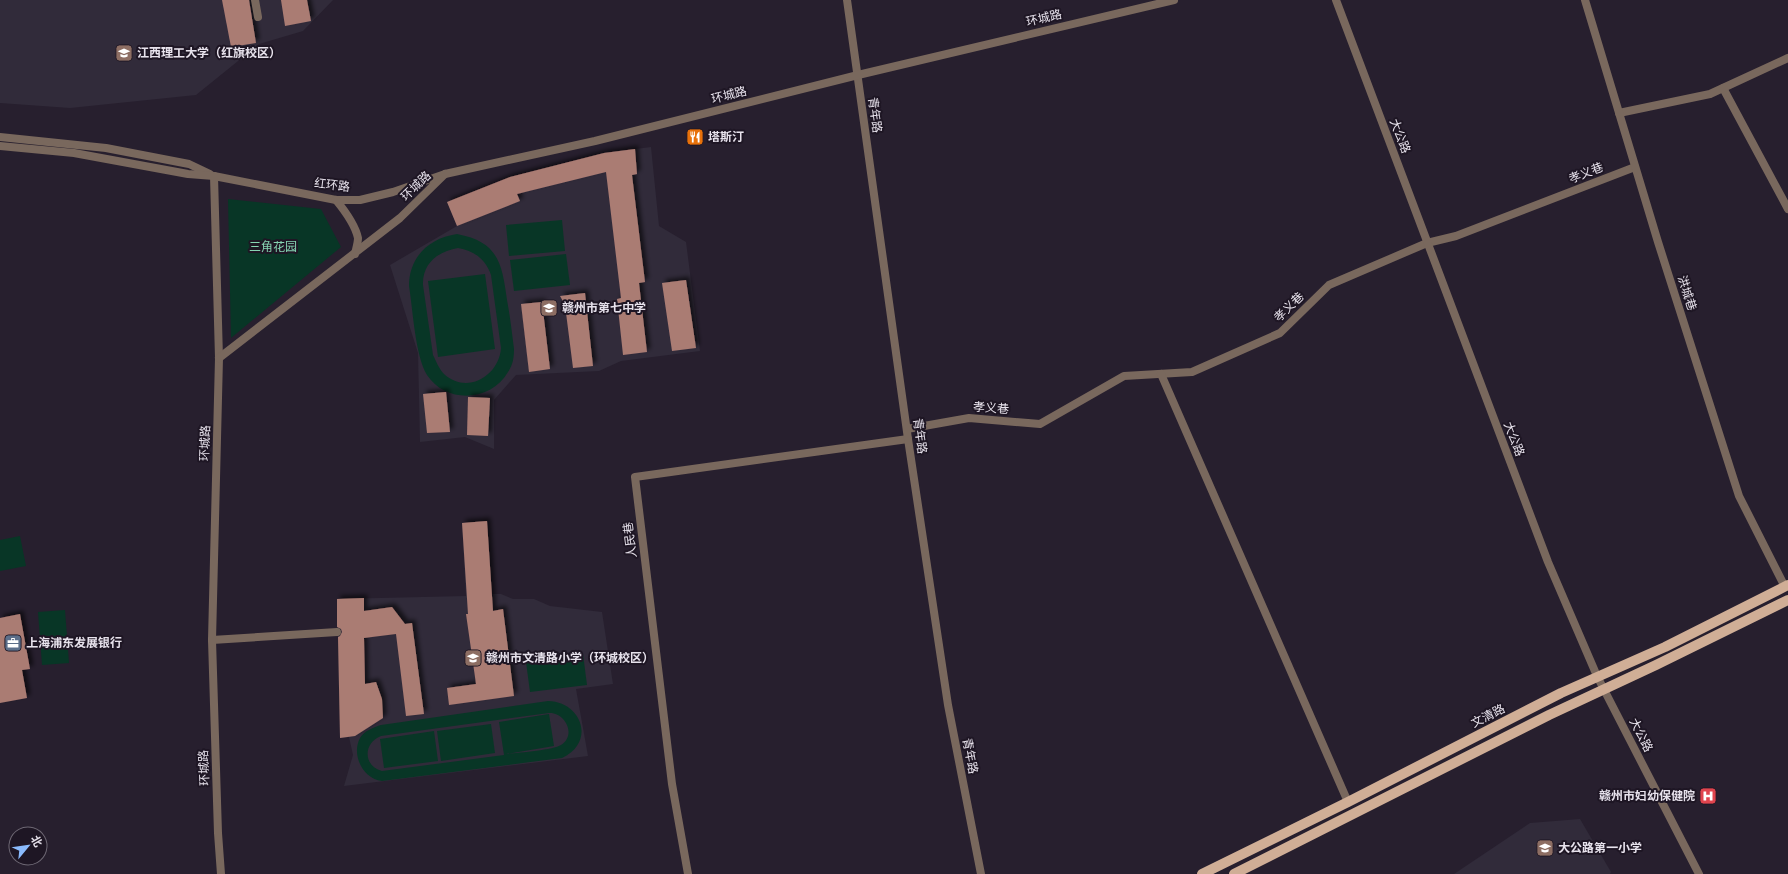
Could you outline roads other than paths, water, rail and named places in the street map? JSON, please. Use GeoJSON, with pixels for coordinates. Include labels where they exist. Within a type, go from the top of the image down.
{"type":"FeatureCollection","features":[{"type":"Feature","properties":{"kind":"main road","name":"文清路"},"geometry":{"type":"LineString","coordinates":[[1202,874],[1597,676],[1664,647],[1787,586]]}},
{"type":"Feature","properties":{"kind":"main road"},"geometry":{"type":"LineString","coordinates":[[1234,874],[1550,715],[1788,600]]}},
{"type":"Feature","properties":{"kind":"street"},"geometry":{"type":"LineString","coordinates":[[255,0],[258,17]]}},
{"type":"Feature","properties":{"kind":"street","name":"青年路"},"geometry":{"type":"LineString","coordinates":[[847,0],[906,429],[948,705],[981,874]]}},
{"type":"Feature","properties":{"kind":"street","name":"环城路"},"geometry":{"type":"LineString","coordinates":[[221,874],[218,833],[212,640],[219,358],[400,218],[445,174],[595,141],[858,75],[1174,0]]}},
{"type":"Feature","properties":{"kind":"street","name":"大公路"},"geometry":{"type":"LineString","coordinates":[[1336,0],[1548,562],[1576,632],[1597,676],[1699,874]]}},
{"type":"Feature","properties":{"kind":"street","name":"洪城巷"},"geometry":{"type":"LineString","coordinates":[[1585,0],[1635,167],[1739,496],[1787,586]]}},
{"type":"Feature","properties":{"kind":"street"},"geometry":{"type":"LineString","coordinates":[[1619,113],[1710,94],[1788,58]]}},
{"type":"Feature","properties":{"kind":"street"},"geometry":{"type":"LineString","coordinates":[[1723,88],[1788,209]]}},
{"type":"Feature","properties":{"kind":"street","name":"红环路"},"geometry":{"type":"LineString","coordinates":[[0,137],[106,148],[189,164],[214,176]]}},
{"type":"Feature","properties":{"kind":"street","name":"红环路"},"geometry":{"type":"LineString","coordinates":[[0,146],[74,153],[188,174],[214,176],[336,200],[360,200],[393,192],[445,174]]}},
{"type":"Feature","properties":{"kind":"street","name":"孝义巷"},"geometry":{"type":"LineString","coordinates":[[906,429],[969,418],[1040,424],[1124,376],[1192,372],[1280,333],[1330,285],[1427,243],[1456,236],[1635,167]]}},
{"type":"Feature","properties":{"kind":"street"},"geometry":{"type":"LineString","coordinates":[[214,176],[219,358]]}},
{"type":"Feature","properties":{"kind":"street"},"geometry":{"type":"LineString","coordinates":[[336,200],[348,214],[354,227],[358,240],[355,254]]}},
{"type":"Feature","properties":{"kind":"street"},"geometry":{"type":"LineString","coordinates":[[1161,374],[1348,802]]}},
{"type":"Feature","properties":{"kind":"street","name":"人民巷"},"geometry":{"type":"LineString","coordinates":[[688,874],[672,784],[635,476],[908,439]]}},
{"type":"Feature","properties":{"kind":"street"},"geometry":{"type":"LineString","coordinates":[[212,640],[338,632]]}},
{"type":"Feature","properties":{"kind":"place","name":"江西理工大学（红旗校区）"},"geometry":{"type":"Point","coordinates":[124,53]}},
{"type":"Feature","properties":{"kind":"place","name":"塔斯汀"},"geometry":{"type":"Point","coordinates":[695,137]}},
{"type":"Feature","properties":{"kind":"place","name":"赣州市第七中学"},"geometry":{"type":"Point","coordinates":[549,308]}},
{"type":"Feature","properties":{"kind":"place","name":"上海浦东发展银行"},"geometry":{"type":"Point","coordinates":[13,643]}},
{"type":"Feature","properties":{"kind":"place","name":"赣州市文清路小学（环城校区）"},"geometry":{"type":"Point","coordinates":[473,658]}},
{"type":"Feature","properties":{"kind":"place","name":"赣州市妇幼保健院"},"geometry":{"type":"Point","coordinates":[1708,796]}},
{"type":"Feature","properties":{"kind":"place","name":"大公路第一小学"},"geometry":{"type":"Point","coordinates":[1545,848]}},
{"type":"Feature","properties":{"kind":"park label","name":"三角花园"},"geometry":{"type":"Point","coordinates":[273,247]}}]}
